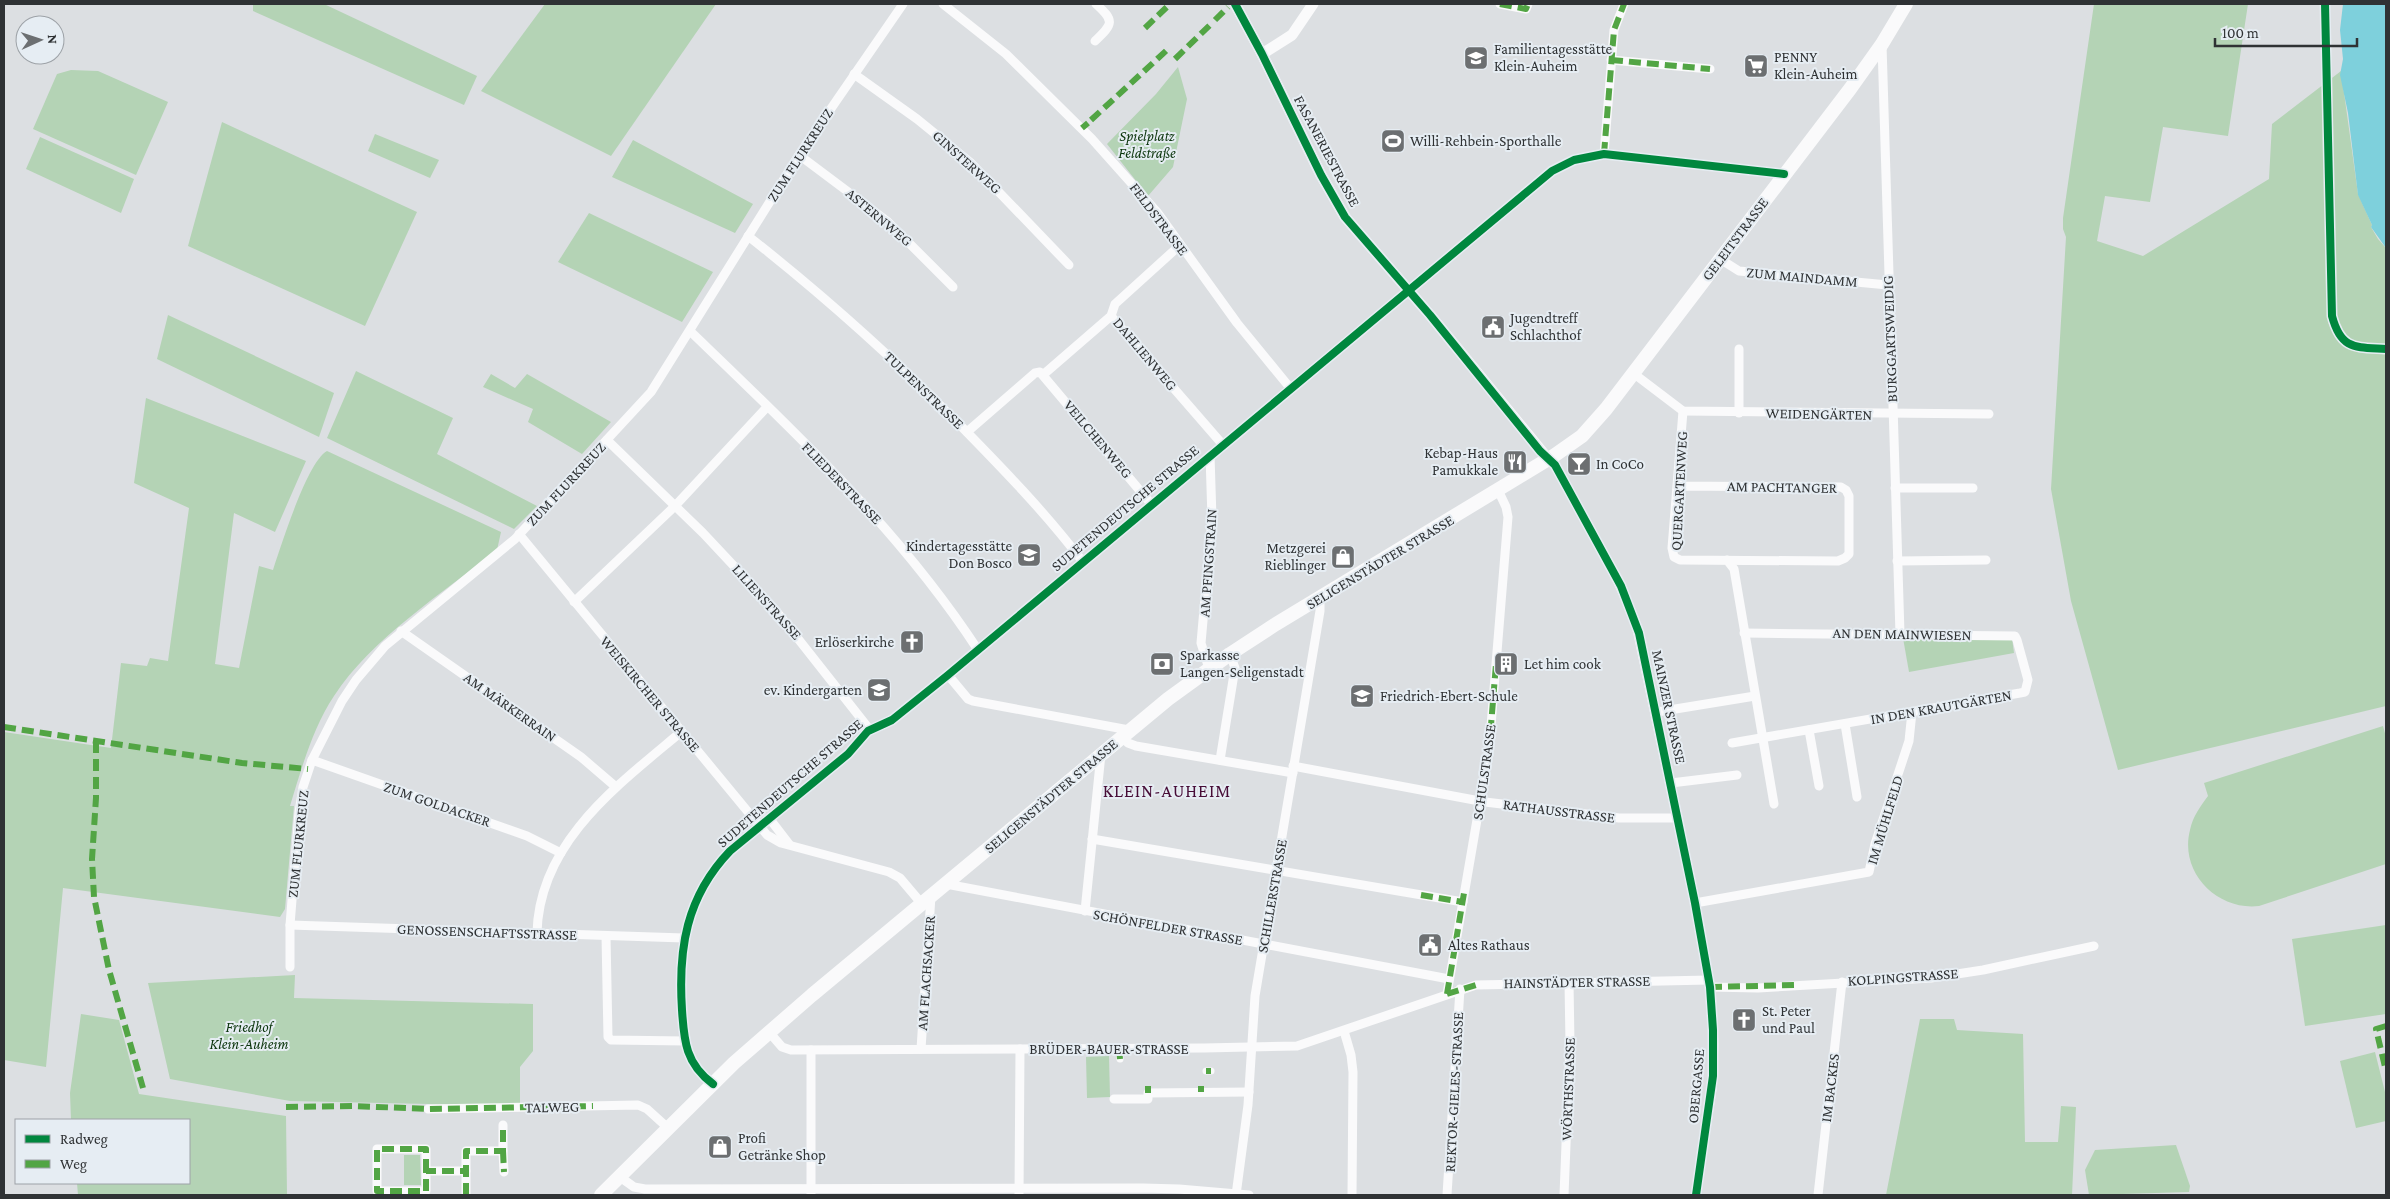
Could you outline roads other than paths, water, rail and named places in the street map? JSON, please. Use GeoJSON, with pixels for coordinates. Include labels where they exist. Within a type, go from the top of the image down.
{"type":"FeatureCollection","features":[{"type":"Feature","properties":{"kind":"main road","name":"GELEITSTRASSE"},"geometry":{"type":"LineString","coordinates":[[1548,459],[1575,442],[1587,431],[1634,373],[1882,44],[1906,4]]}},
{"type":"Feature","properties":{"kind":"main road","name":"SELIGENSTÄDTER STRASSE"},"geometry":{"type":"LineString","coordinates":[[601,1195],[713,1084],[769,1032],[1125,733],[1230,654],[1548,459]]}},
{"type":"Feature","properties":{"kind":"street","name":"ZUM FLURKREUZ"},"geometry":{"type":"LineString","coordinates":[[290,967],[290,925],[299,812],[303,787],[312,760],[332,717],[356,680],[377,654],[401,631],[497,555],[519,534],[651,392],[799,155],[903,4]]}},
{"type":"Feature","properties":{"kind":"street","name":"FELDSTRASSE"},"geometry":{"type":"LineString","coordinates":[[943,4],[1006,54],[1082,128],[1157,212],[1179,246],[1237,323],[1291,389]]}},
{"type":"Feature","properties":{"kind":"street"},"geometry":{"type":"LineString","coordinates":[[1095,41],[1106,30],[1110,21],[1109,16],[1096,4]]}},
{"type":"Feature","properties":{"kind":"street","name":"FASANERIESTRASSE"},"geometry":{"type":"LineString","coordinates":[[1235,4],[1337,204],[1362,238],[1430,314],[1548,459]]}},
{"type":"Feature","properties":{"kind":"street"},"geometry":{"type":"LineString","coordinates":[[1262,54],[1278,46],[1292,35],[1313,4]]}},
{"type":"Feature","properties":{"kind":"street"},"geometry":{"type":"LineString","coordinates":[[1500,4],[1526,9],[1528,4]]}},
{"type":"Feature","properties":{"kind":"street"},"geometry":{"type":"LineString","coordinates":[[1604,154],[1614,27],[1624,4]]}},
{"type":"Feature","properties":{"kind":"street","name":"BURGGARTSWEIDIG"},"geometry":{"type":"LineString","coordinates":[[1882,44],[1900,634]]}},
{"type":"Feature","properties":{"kind":"street"},"geometry":{"type":"LineString","coordinates":[[1611,60],[1710,70]]}},
{"type":"Feature","properties":{"kind":"street","name":"GINSTERWEG"},"geometry":{"type":"LineString","coordinates":[[854,74],[918,118],[971,163],[1069,265]]}},
{"type":"Feature","properties":{"kind":"street","name":"SUDETENDEUTSCHE STRASSE"},"geometry":{"type":"LineString","coordinates":[[713,1084],[694,1067],[685,1041],[680,980],[684,938],[699,895],[710,876],[730,851],[848,754],[870,730],[892,720],[948,675],[1552,171],[1579,158],[1604,154],[1784,174]]}},
{"type":"Feature","properties":{"kind":"street","name":"ASTERNWEG"},"geometry":{"type":"LineString","coordinates":[[799,155],[851,192],[887,221],[953,287]]}},
{"type":"Feature","properties":{"kind":"street","name":"TULPENSTRASSE"},"geometry":{"type":"LineString","coordinates":[[748,236],[845,316],[967,432],[1035,503],[1083,562]]}},
{"type":"Feature","properties":{"kind":"street","name":"DAHLIENWEG"},"geometry":{"type":"LineString","coordinates":[[1179,246],[1115,304],[1112,316],[1223,445]]}},
{"type":"Feature","properties":{"kind":"street","name":"ZUM MAINDAMM"},"geometry":{"type":"LineString","coordinates":[[1720,260],[1739,271],[1888,285]]}},
{"type":"Feature","properties":{"kind":"street"},"geometry":{"type":"LineString","coordinates":[[967,432],[1036,373],[1044,374],[1112,316]]}},
{"type":"Feature","properties":{"kind":"street","name":"FLIEDERSTRASSE"},"geometry":{"type":"LineString","coordinates":[[690,331],[872,512],[939,593],[978,650]]}},
{"type":"Feature","properties":{"kind":"street"},"geometry":{"type":"LineString","coordinates":[[1739,349],[1739,412]]}},
{"type":"Feature","properties":{"kind":"street"},"geometry":{"type":"LineString","coordinates":[[1634,373],[1683,412]]}},
{"type":"Feature","properties":{"kind":"street","name":"VEILCHENWEG"},"geometry":{"type":"LineString","coordinates":[[1044,374],[1152,505]]}},
{"type":"Feature","properties":{"kind":"street"},"geometry":{"type":"LineString","coordinates":[[574,602],[675,506],[767,407]]}},
{"type":"Feature","properties":{"kind":"street","name":"WEIDENGÄRTEN"},"geometry":{"type":"LineString","coordinates":[[1683,412],[1989,414]]}},
{"type":"Feature","properties":{"kind":"street","name":"QUERGARTENWEG"},"geometry":{"type":"LineString","coordinates":[[1683,412],[1672,548],[1674,557],[1680,560],[1727,560]]}},
{"type":"Feature","properties":{"kind":"street","name":"LILIENSTRASSE"},"geometry":{"type":"LineString","coordinates":[[607,440],[675,506],[777,612],[828,674],[870,730]]}},
{"type":"Feature","properties":{"kind":"street","name":"AM PFINGSTRAIN"},"geometry":{"type":"LineString","coordinates":[[1209,669],[1201,643],[1212,519],[1210,455]]}},
{"type":"Feature","properties":{"kind":"street","name":"MAINZER STRASSE"},"geometry":{"type":"LineString","coordinates":[[1548,459],[1555,465],[1630,606],[1640,632],[1710,984]]}},
{"type":"Feature","properties":{"kind":"street","name":"AM PACHTANGER"},"geometry":{"type":"LineString","coordinates":[[1677,486],[1841,487],[1848,492],[1849,554],[1845,558],[1838,561],[1727,560]]}},
{"type":"Feature","properties":{"kind":"street"},"geometry":{"type":"LineString","coordinates":[[1895,488],[1973,488]]}},
{"type":"Feature","properties":{"kind":"street","name":"SCHULSTRASSE"},"geometry":{"type":"LineString","coordinates":[[1447,994],[1490,739],[1508,517],[1506,507],[1498,490]]}},
{"type":"Feature","properties":{"kind":"street","name":"WEISKIRCHER STRASSE"},"geometry":{"type":"LineString","coordinates":[[519,534],[681,732],[774,840],[895,874],[927,900]]}},
{"type":"Feature","properties":{"kind":"street"},"geometry":{"type":"LineString","coordinates":[[1727,560],[1734,569],[1774,804]]}},
{"type":"Feature","properties":{"kind":"street"},"geometry":{"type":"LineString","coordinates":[[1897,561],[1986,560]]}},
{"type":"Feature","properties":{"kind":"street","name":"SCHILLERSTRASSE"},"geometry":{"type":"LineString","coordinates":[[1236,1194],[1249,1092],[1253,1012],[1320,611],[1320,598]]}},
{"type":"Feature","properties":{"kind":"street","name":"AM MÄRKERRAIN"},"geometry":{"type":"LineString","coordinates":[[401,631],[581,757],[616,788]]}},
{"type":"Feature","properties":{"kind":"street","name":"AN DEN MAINWIESEN"},"geometry":{"type":"LineString","coordinates":[[1744,633],[2015,636],[2018,640],[2028,680]]}},
{"type":"Feature","properties":{"kind":"street"},"geometry":{"type":"LineString","coordinates":[[1220,760],[1235,668],[1230,654]]}},
{"type":"Feature","properties":{"kind":"street","name":"RATHAUSSTRASSE"},"geometry":{"type":"LineString","coordinates":[[948,675],[973,702],[1125,733],[1128,743],[1136,746],[1481,800],[1620,818],[1678,818]]}},
{"type":"Feature","properties":{"kind":"street","name":"IN DEN KRAUTGÄRTEN"},"geometry":{"type":"LineString","coordinates":[[1732,743],[2025,692],[2028,680]]}},
{"type":"Feature","properties":{"kind":"street"},"geometry":{"type":"LineString","coordinates":[[1657,712],[1755,696]]}},
{"type":"Feature","properties":{"kind":"street","name":"IM MÜHLFELD"},"geometry":{"type":"LineString","coordinates":[[1695,903],[1869,872],[1878,835],[1910,740],[1912,712]]}},
{"type":"Feature","properties":{"kind":"street"},"geometry":{"type":"LineString","coordinates":[[1844,724],[1858,797]]}},
{"type":"Feature","properties":{"kind":"street"},"geometry":{"type":"LineString","coordinates":[[1809,730],[1819,786]]}},
{"type":"Feature","properties":{"kind":"street"},"geometry":{"type":"LineString","coordinates":[[537,933],[540,899],[560,853],[591,812],[681,732]]}},
{"type":"Feature","properties":{"kind":"street"},"geometry":{"type":"LineString","coordinates":[[1085,912],[1101,754]]}},
{"type":"Feature","properties":{"kind":"street","name":"ZUM GOLDACKER"},"geometry":{"type":"LineString","coordinates":[[312,760],[519,833],[560,853]]}},
{"type":"Feature","properties":{"kind":"street"},"geometry":{"type":"LineString","coordinates":[[1671,783],[1737,775]]}},
{"type":"Feature","properties":{"kind":"street"},"geometry":{"type":"LineString","coordinates":[[769,818],[789,844]]}},
{"type":"Feature","properties":{"kind":"street"},"geometry":{"type":"LineString","coordinates":[[1092,839],[1276,870],[1463,898]]}},
{"type":"Feature","properties":{"kind":"street","name":"SCHÖNFELDER STRASSE"},"geometry":{"type":"LineString","coordinates":[[946,884],[1085,912],[1450,979]]}},
{"type":"Feature","properties":{"kind":"street","name":"AM FLACHSACKER"},"geometry":{"type":"LineString","coordinates":[[921,1049],[927,900]]}},
{"type":"Feature","properties":{"kind":"street","name":"GENOSSENSCHAFTSSTRASSE"},"geometry":{"type":"LineString","coordinates":[[290,925],[684,938]]}},
{"type":"Feature","properties":{"kind":"street"},"geometry":{"type":"LineString","coordinates":[[606,936],[608,1037],[610,1040],[685,1041]]}},
{"type":"Feature","properties":{"kind":"street","name":"KOLPINGSTRASSE"},"geometry":{"type":"LineString","coordinates":[[1710,984],[1758,988],[1910,979],[1957,974],[2094,946]]}},
{"type":"Feature","properties":{"kind":"street","name":"HAINSTÄDTER STRASSE"},"geometry":{"type":"LineString","coordinates":[[1447,994],[1483,984],[1569,982],[1710,984]]}},
{"type":"Feature","properties":{"kind":"street","name":"WÖRTHSTRASSE"},"geometry":{"type":"LineString","coordinates":[[1564,1195],[1570,1044],[1569,982]]}},
{"type":"Feature","properties":{"kind":"street","name":"IM BACKES"},"geometry":{"type":"LineString","coordinates":[[1818,1195],[1842,982]]}},
{"type":"Feature","properties":{"kind":"street","name":"OBERGASSE"},"geometry":{"type":"LineString","coordinates":[[1696,1195],[1713,1076],[1714,1044],[1710,984]]}},
{"type":"Feature","properties":{"kind":"street","name":"REKTOR-GIELES-STRASSE"},"geometry":{"type":"LineString","coordinates":[[1448,1195],[1460,989]]}},
{"type":"Feature","properties":{"kind":"street","name":"BRÜDER-BAUER-STRASSE"},"geometry":{"type":"LineString","coordinates":[[769,1032],[786,1049],[811,1050],[1302,1045],[1447,994]]}},
{"type":"Feature","properties":{"kind":"street"},"geometry":{"type":"LineString","coordinates":[[1344,1031],[1353,1072],[1352,1195]]}},
{"type":"Feature","properties":{"kind":"street"},"geometry":{"type":"LineString","coordinates":[[1120,1048],[1120,1059]]}},
{"type":"Feature","properties":{"kind":"street"},"geometry":{"type":"LineString","coordinates":[[1019,1192],[1020,1049]]}},
{"type":"Feature","properties":{"kind":"street"},"geometry":{"type":"LineString","coordinates":[[811,1050],[811,1192]]}},
{"type":"Feature","properties":{"kind":"street"},"geometry":{"type":"LineString","coordinates":[[1114,1100],[1148,1099],[1148,1090],[1201,1089],[1249,1092]]}},
{"type":"Feature","properties":{"kind":"street","name":"TALWEG"},"geometry":{"type":"LineString","coordinates":[[428,1109],[638,1105],[647,1109],[668,1128]]}},
{"type":"Feature","properties":{"kind":"street"},"geometry":{"type":"LineString","coordinates":[[503,1126],[504,1172]]}},
{"type":"Feature","properties":{"kind":"street"},"geometry":{"type":"LineString","coordinates":[[376,1150],[426,1150],[426,1171],[426,1191],[377,1191],[376,1150]]}},
{"type":"Feature","properties":{"kind":"street"},"geometry":{"type":"LineString","coordinates":[[466,1195],[466,1151],[503,1150]]}},
{"type":"Feature","properties":{"kind":"street"},"geometry":{"type":"LineString","coordinates":[[426,1171],[466,1171]]}},
{"type":"Feature","properties":{"kind":"street"},"geometry":{"type":"LineString","coordinates":[[620,1177],[640,1188],[811,1192],[1019,1192],[1179,1189],[1249,1195]]}},
{"type":"Feature","properties":{"kind":"water"},"geometry":{"type":"Polygon","coordinates":[[[2343,4],[2386,4],[2386,248],[2371,227],[2372,225],[2358,195],[2348,113],[2340,75],[2343,59],[2340,30],[2343,4]]]}},
{"type":"Feature","properties":{"kind":"place","name":"Familientagesstätte Klein-Auheim"},"geometry":{"type":"Point","coordinates":[1476,58]}},
{"type":"Feature","properties":{"kind":"place","name":"PENNY Klein-Auheim"},"geometry":{"type":"Point","coordinates":[1756,66]}},
{"type":"Feature","properties":{"kind":"place","name":"Willi-Rehbein-Sporthalle"},"geometry":{"type":"Point","coordinates":[1393,141]}},
{"type":"Feature","properties":{"kind":"place","name":"Jugendtreff Schlachthof"},"geometry":{"type":"Point","coordinates":[1493,327]}},
{"type":"Feature","properties":{"kind":"place","name":"Kebap-Haus Pamukkale"},"geometry":{"type":"Point","coordinates":[1515,462]}},
{"type":"Feature","properties":{"kind":"place","name":"In CoCo"},"geometry":{"type":"Point","coordinates":[1579,464]}},
{"type":"Feature","properties":{"kind":"place","name":"Kindertagesstätte Don Bosco"},"geometry":{"type":"Point","coordinates":[1029,555]}},
{"type":"Feature","properties":{"kind":"place","name":"Metzgerei Rieblinger"},"geometry":{"type":"Point","coordinates":[1343,557]}},
{"type":"Feature","properties":{"kind":"place","name":"Erlöserkirche"},"geometry":{"type":"Point","coordinates":[912,642]}},
{"type":"Feature","properties":{"kind":"place","name":"Sparkasse Langen-Seligenstadt"},"geometry":{"type":"Point","coordinates":[1162,664]}},
{"type":"Feature","properties":{"kind":"place","name":"Let him cook"},"geometry":{"type":"Point","coordinates":[1506,664]}},
{"type":"Feature","properties":{"kind":"place","name":"ev. Kindergarten"},"geometry":{"type":"Point","coordinates":[879,690]}},
{"type":"Feature","properties":{"kind":"place","name":"Friedrich-Ebert-Schule"},"geometry":{"type":"Point","coordinates":[1362,696]}},
{"type":"Feature","properties":{"kind":"place","name":"Altes Rathaus"},"geometry":{"type":"Point","coordinates":[1430,945]}},
{"type":"Feature","properties":{"kind":"place","name":"St. Peter und Paul"},"geometry":{"type":"Point","coordinates":[1744,1020]}},
{"type":"Feature","properties":{"kind":"place","name":"Profi Getränke Shop"},"geometry":{"type":"Point","coordinates":[720,1147]}},
{"type":"Feature","properties":{"kind":"district","name":"KLEIN-AUHEIM"},"geometry":{"type":"Point","coordinates":[1167,791]}},
{"type":"Feature","properties":{"kind":"park label","name":"Spielplatz Feldstraße"},"geometry":{"type":"Point","coordinates":[1147,144]}},
{"type":"Feature","properties":{"kind":"park label","name":"Friedhof Klein-Auheim"},"geometry":{"type":"Point","coordinates":[249,1036]}}]}
